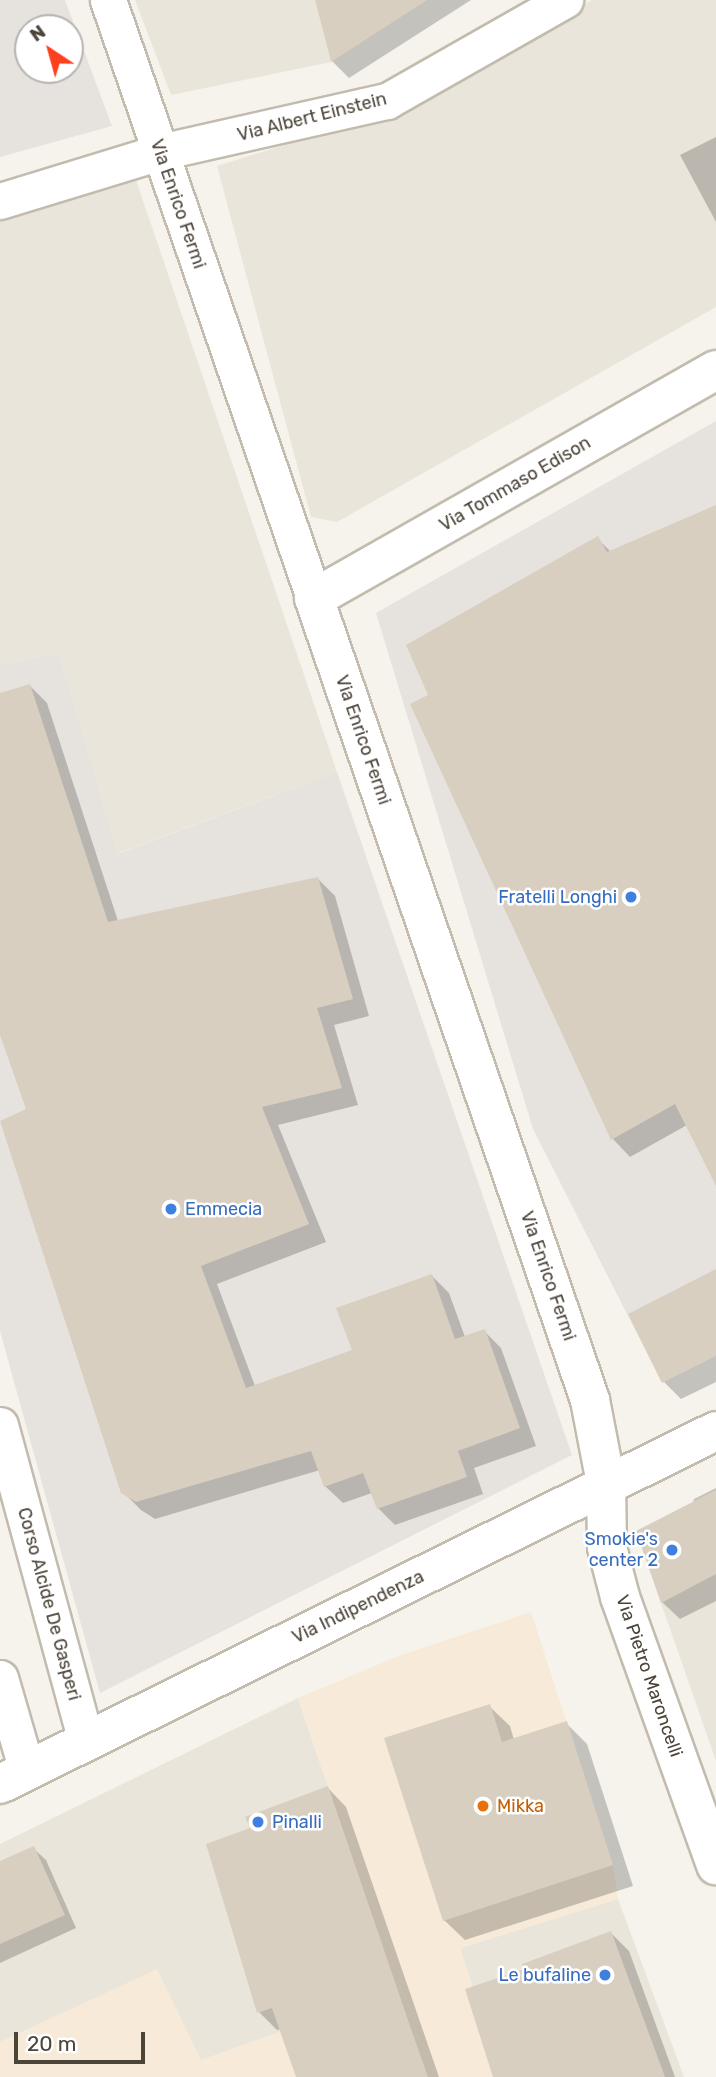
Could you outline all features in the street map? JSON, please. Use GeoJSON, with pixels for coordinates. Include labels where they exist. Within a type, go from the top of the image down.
{"type":"FeatureCollection","features":[{"type":"Feature","properties":{"kind":"street","name":"Via Enrico Fermi"},"geometry":{"type":"LineString","coordinates":[[108,0],[590,1401],[606,1483]]}},
{"type":"Feature","properties":{"kind":"street","name":"Via Albert Einstein"},"geometry":{"type":"LineString","coordinates":[[0,201],[160,152],[387,101],[565,0]]}},
{"type":"Feature","properties":{"kind":"street","name":"Via Tommaso Edison"},"geometry":{"type":"LineString","coordinates":[[314,597],[716,370]]}},
{"type":"Feature","properties":{"kind":"street","name":"Corso Alcide De Gasperi"},"geometry":{"type":"LineString","coordinates":[[0,1425],[86,1742]]}},
{"type":"Feature","properties":{"kind":"street","name":"Via Indipendenza"},"geometry":{"type":"LineString","coordinates":[[13,1778],[716,1430]]}},
{"type":"Feature","properties":{"kind":"street","name":"Via Pietro Maroncelli"},"geometry":{"type":"LineString","coordinates":[[606,1483],[607,1547],[620,1597],[716,1865]]}},
{"type":"Feature","properties":{"kind":"street"},"geometry":{"type":"LineString","coordinates":[[0,1678],[13,1778]]}},
{"type":"Feature","properties":{"kind":"shaded area"},"geometry":{"type":"Polygon","coordinates":[[[0,0],[65,0],[70,14],[14,14],[14,84],[84,84],[84,51],[112,126],[0,157],[0,0]]]}},
{"type":"Feature","properties":{"kind":"shaded area"},"geometry":{"type":"Polygon","coordinates":[[[135,0],[315,0],[331,62],[171,95],[135,0]]]}},
{"type":"Feature","properties":{"kind":"shaded area"},"geometry":{"type":"Polygon","coordinates":[[[592,0],[716,0],[716,307],[337,522],[311,517],[217,166],[390,112],[592,0]]]}},
{"type":"Feature","properties":{"kind":"shaded area"},"geometry":{"type":"Polygon","coordinates":[[[135,177],[337,772],[116,854],[59,653],[0,665],[0,218],[135,177]]]}},
{"type":"Feature","properties":{"kind":"shaded area"},"geometry":{"type":"Polygon","coordinates":[[[716,421],[716,1356],[662,1383],[533,1129],[376,613],[716,421]]]}},
{"type":"Feature","properties":{"kind":"shaded area"},"geometry":{"type":"Polygon","coordinates":[[[59,653],[117,854],[337,772],[572,1455],[100,1693],[0,1331],[0,665],[59,653]]]}},
{"type":"Feature","properties":{"kind":"shaded area"},"geometry":{"type":"Polygon","coordinates":[[[636,1531],[716,1551],[716,1761],[661,1603],[636,1531]]]}},
{"type":"Feature","properties":{"kind":"shaded area"},"geometry":{"type":"Polygon","coordinates":[[[531,1612],[613,1865],[618,1899],[460,1948],[502,2077],[0,2077],[0,2042],[157,1969],[201,2060],[396,1990],[298,1698],[401,1655],[531,1612]]]}},
{"type":"Feature","properties":{"kind":"shaded area"},"geometry":{"type":"Polygon","coordinates":[[[298,1698],[397,1990],[201,2061],[157,1970],[0,2042],[0,1844],[298,1698]]]}},
{"type":"Feature","properties":{"kind":"shaded area"},"geometry":{"type":"Polygon","coordinates":[[[618,1899],[684,2077],[502,2077],[460,1948],[618,1899]]]}},
{"type":"Feature","properties":{"kind":"building"},"geometry":{"type":"Polygon","coordinates":[[[315,0],[427,0],[331,62],[315,0]]]}},
{"type":"Feature","properties":{"kind":"building"},"geometry":{"type":"Polygon","coordinates":[[[716,505],[716,1186],[675,1104],[611,1140],[410,704],[428,695],[406,645],[598,536],[607,552],[716,505]]]}},
{"type":"Feature","properties":{"kind":"building"},"geometry":{"type":"Polygon","coordinates":[[[30,684],[108,922],[318,877],[353,999],[317,1008],[342,1088],[262,1107],[309,1224],[201,1266],[246,1388],[352,1350],[336,1308],[432,1274],[455,1339],[485,1329],[520,1428],[458,1451],[467,1477],[377,1509],[363,1473],[324,1487],[311,1451],[136,1502],[121,1493],[0,1121],[26,1109],[0,1035],[0,693],[30,684]]]}},
{"type":"Feature","properties":{"kind":"building"},"geometry":{"type":"Polygon","coordinates":[[[716,1269],[716,1356],[662,1383],[628,1314],[716,1269]]]}},
{"type":"Feature","properties":{"kind":"building"},"geometry":{"type":"Polygon","coordinates":[[[716,1490],[716,1574],[661,1603],[636,1531],[716,1490]]]}},
{"type":"Feature","properties":{"kind":"building"},"geometry":{"type":"Polygon","coordinates":[[[490,1704],[502,1742],[567,1721],[613,1865],[443,1921],[384,1738],[490,1704]]]}},
{"type":"Feature","properties":{"kind":"building"},"geometry":{"type":"Polygon","coordinates":[[[328,1786],[428,2077],[296,2077],[272,2008],[257,2013],[206,1844],[250,1828],[245,1817],[328,1786]]]}},
{"type":"Feature","properties":{"kind":"building"},"geometry":{"type":"Polygon","coordinates":[[[34,1846],[65,1915],[0,1944],[0,1861],[34,1846]]]}},
{"type":"Feature","properties":{"kind":"building"},"geometry":{"type":"Polygon","coordinates":[[[611,1931],[665,2077],[493,2077],[465,1989],[524,1969],[522,1964],[611,1931]]]}},
{"type":"Feature","properties":{"kind":"place","name":"Fratelli Longhi"},"geometry":{"type":"Point","coordinates":[631,897]}},
{"type":"Feature","properties":{"kind":"place","name":"Emmecia"},"geometry":{"type":"Point","coordinates":[171,1209]}},
{"type":"Feature","properties":{"kind":"place","name":"Smokie's center 2"},"geometry":{"type":"Point","coordinates":[672,1550]}},
{"type":"Feature","properties":{"kind":"place","name":"Mikka"},"geometry":{"type":"Point","coordinates":[483,1806]}},
{"type":"Feature","properties":{"kind":"place","name":"Pinalli"},"geometry":{"type":"Point","coordinates":[258,1822]}},
{"type":"Feature","properties":{"kind":"place","name":"Le bufaline"},"geometry":{"type":"Point","coordinates":[605,1975]}}]}
